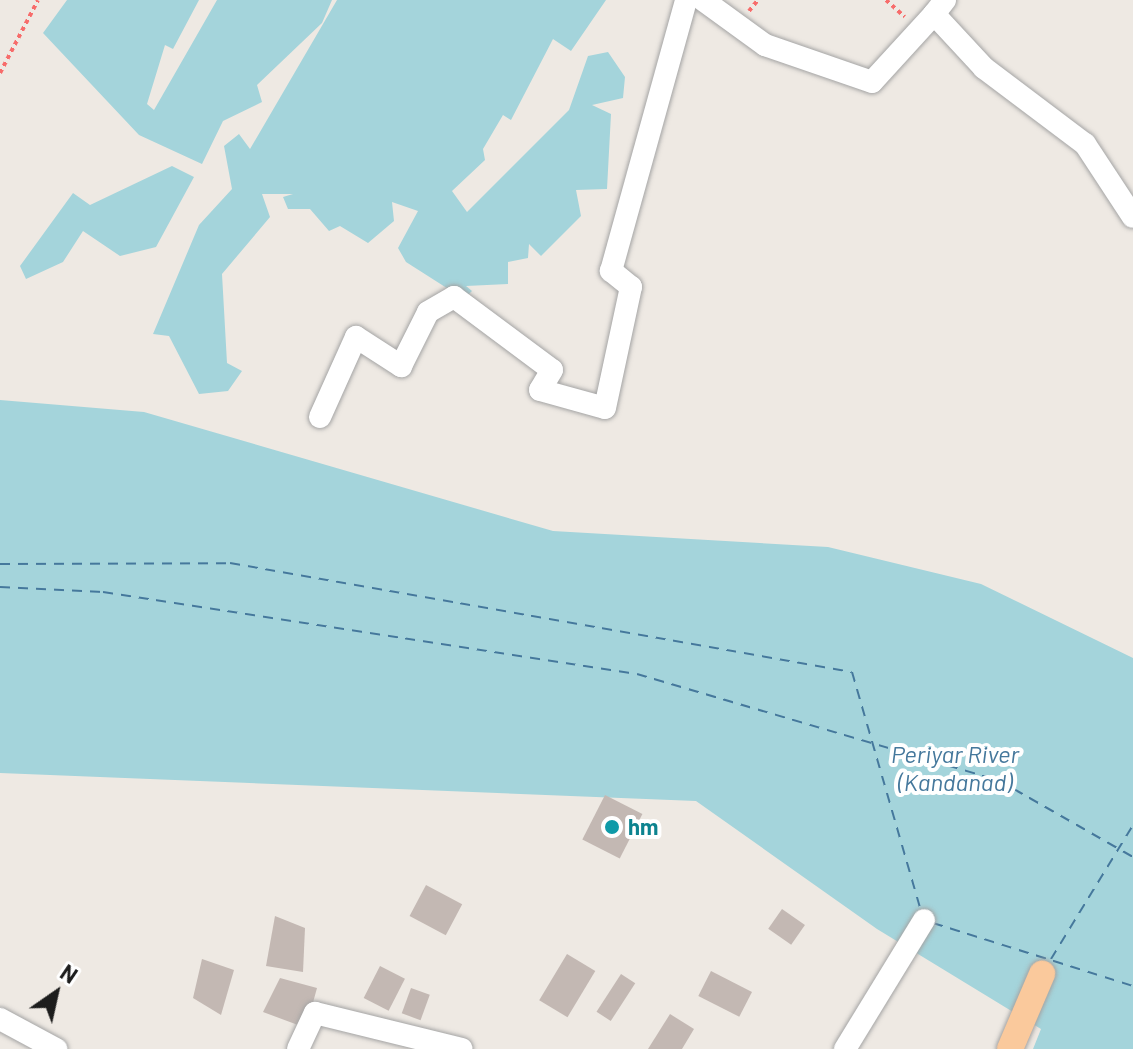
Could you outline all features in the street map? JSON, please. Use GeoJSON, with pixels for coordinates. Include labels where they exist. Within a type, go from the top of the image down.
{"type":"FeatureCollection","features":[{"type":"Feature","properties":{"kind":"main road"},"geometry":{"type":"LineString","coordinates":[[1010,1049],[1042,974]]}},
{"type":"Feature","properties":{"kind":"street"},"geometry":{"type":"LineString","coordinates":[[320,417],[356,337],[401,366],[428,312],[454,297],[552,370],[540,390],[605,408],[631,287],[611,271],[686,0]]}},
{"type":"Feature","properties":{"kind":"street"},"geometry":{"type":"LineString","coordinates":[[703,0],[765,45],[872,82],[932,14],[984,68],[1085,144],[1133,217]]}},
{"type":"Feature","properties":{"kind":"street"},"geometry":{"type":"LineString","coordinates":[[845,1049],[924,920]]}},
{"type":"Feature","properties":{"kind":"street"},"geometry":{"type":"LineString","coordinates":[[298,1049],[315,1013],[462,1049]]}},
{"type":"Feature","properties":{"kind":"street"},"geometry":{"type":"LineString","coordinates":[[0,1019],[56,1049]]}},
{"type":"Feature","properties":{"kind":"path"},"geometry":{"type":"LineString","coordinates":[[0,73],[38,0]]}},
{"type":"Feature","properties":{"kind":"path"},"geometry":{"type":"LineString","coordinates":[[886,0],[932,14]]}},
{"type":"Feature","properties":{"kind":"water"},"geometry":{"type":"Polygon","coordinates":[[[67,0],[199,0],[173,49],[165,45],[147,104],[154,110],[217,0],[332,0],[322,23],[257,85],[262,102],[223,121],[202,164],[139,135],[43,33],[67,0]]]}},
{"type":"Feature","properties":{"kind":"water"},"geometry":{"type":"Polygon","coordinates":[[[337,0],[606,0],[571,51],[553,39],[511,120],[503,115],[483,149],[485,160],[452,191],[467,212],[569,110],[588,56],[608,52],[625,77],[623,98],[592,105],[611,114],[607,189],[576,190],[581,216],[541,256],[529,244],[528,258],[508,262],[508,284],[466,286],[472,291],[464,299],[406,262],[398,248],[418,211],[392,202],[394,221],[368,243],[340,226],[329,231],[310,209],[288,209],[283,197],[293,194],[262,194],[270,217],[222,274],[227,363],[242,371],[228,391],[199,394],[169,336],[153,334],[199,225],[232,189],[224,146],[239,134],[250,149],[337,0]]]}},
{"type":"Feature","properties":{"kind":"water"},"geometry":{"type":"Polygon","coordinates":[[[172,166],[194,177],[156,247],[120,256],[83,231],[63,262],[26,279],[20,266],[73,193],[90,205],[172,166]]]}},
{"type":"Feature","properties":{"kind":"water","name":"Periyar River (Kandanad)"},"geometry":{"type":"Polygon","coordinates":[[[0,400],[144,412],[553,531],[828,547],[981,584],[1133,658],[1133,1049],[1033,1049],[1041,1029],[877,929],[696,801],[0,773],[0,400]]]}},
{"type":"Feature","properties":{"kind":"building","name":"hm"},"geometry":{"type":"Polygon","coordinates":[[[605,795],[642,814],[620,859],[582,840],[605,795]]]}},
{"type":"Feature","properties":{"kind":"building"},"geometry":{"type":"Polygon","coordinates":[[[426,885],[462,904],[446,935],[410,916],[426,885]]]}},
{"type":"Feature","properties":{"kind":"building"},"geometry":{"type":"Polygon","coordinates":[[[782,909],[805,925],[791,945],[768,929],[782,909]]]}},
{"type":"Feature","properties":{"kind":"building"},"geometry":{"type":"Polygon","coordinates":[[[275,916],[305,928],[303,972],[266,966],[275,916]]]}},
{"type":"Feature","properties":{"kind":"building"},"geometry":{"type":"Polygon","coordinates":[[[567,954],[595,971],[567,1017],[539,1000],[567,954]]]}},
{"type":"Feature","properties":{"kind":"building"},"geometry":{"type":"Polygon","coordinates":[[[202,959],[234,970],[221,1015],[193,998],[202,959]]]}},
{"type":"Feature","properties":{"kind":"building"},"geometry":{"type":"Polygon","coordinates":[[[380,966],[405,979],[389,1011],[364,998],[380,966]]]}},
{"type":"Feature","properties":{"kind":"building"},"geometry":{"type":"Polygon","coordinates":[[[711,971],[752,992],[739,1017],[698,996],[711,971]]]}},
{"type":"Feature","properties":{"kind":"building"},"geometry":{"type":"Polygon","coordinates":[[[621,974],[635,983],[611,1021],[596,1012],[621,974]]]}},
{"type":"Feature","properties":{"kind":"building"},"geometry":{"type":"Polygon","coordinates":[[[280,978],[317,988],[306,1028],[263,1012],[280,978]]]}},
{"type":"Feature","properties":{"kind":"building"},"geometry":{"type":"Polygon","coordinates":[[[411,988],[430,995],[421,1020],[402,1013],[411,988]]]}},
{"type":"Feature","properties":{"kind":"building"},"geometry":{"type":"Polygon","coordinates":[[[670,1014],[694,1029],[682,1049],[648,1049],[670,1014]]]}},
{"type":"Feature","properties":{"kind":"ferry route"},"geometry":{"type":"LineString","coordinates":[[0,564],[230,563],[852,672],[921,911]]}},
{"type":"Feature","properties":{"kind":"ferry route"},"geometry":{"type":"LineString","coordinates":[[0,587],[103,592],[637,674],[998,780],[1133,857]]}},
{"type":"Feature","properties":{"kind":"ferry route"},"geometry":{"type":"LineString","coordinates":[[1051,959],[1133,825]]}},
{"type":"Feature","properties":{"kind":"ferry route"},"geometry":{"type":"LineString","coordinates":[[933,923],[1133,986]]}},
{"type":"Feature","properties":{"kind":"place","name":"hm"},"geometry":{"type":"Point","coordinates":[612,827]}}]}
